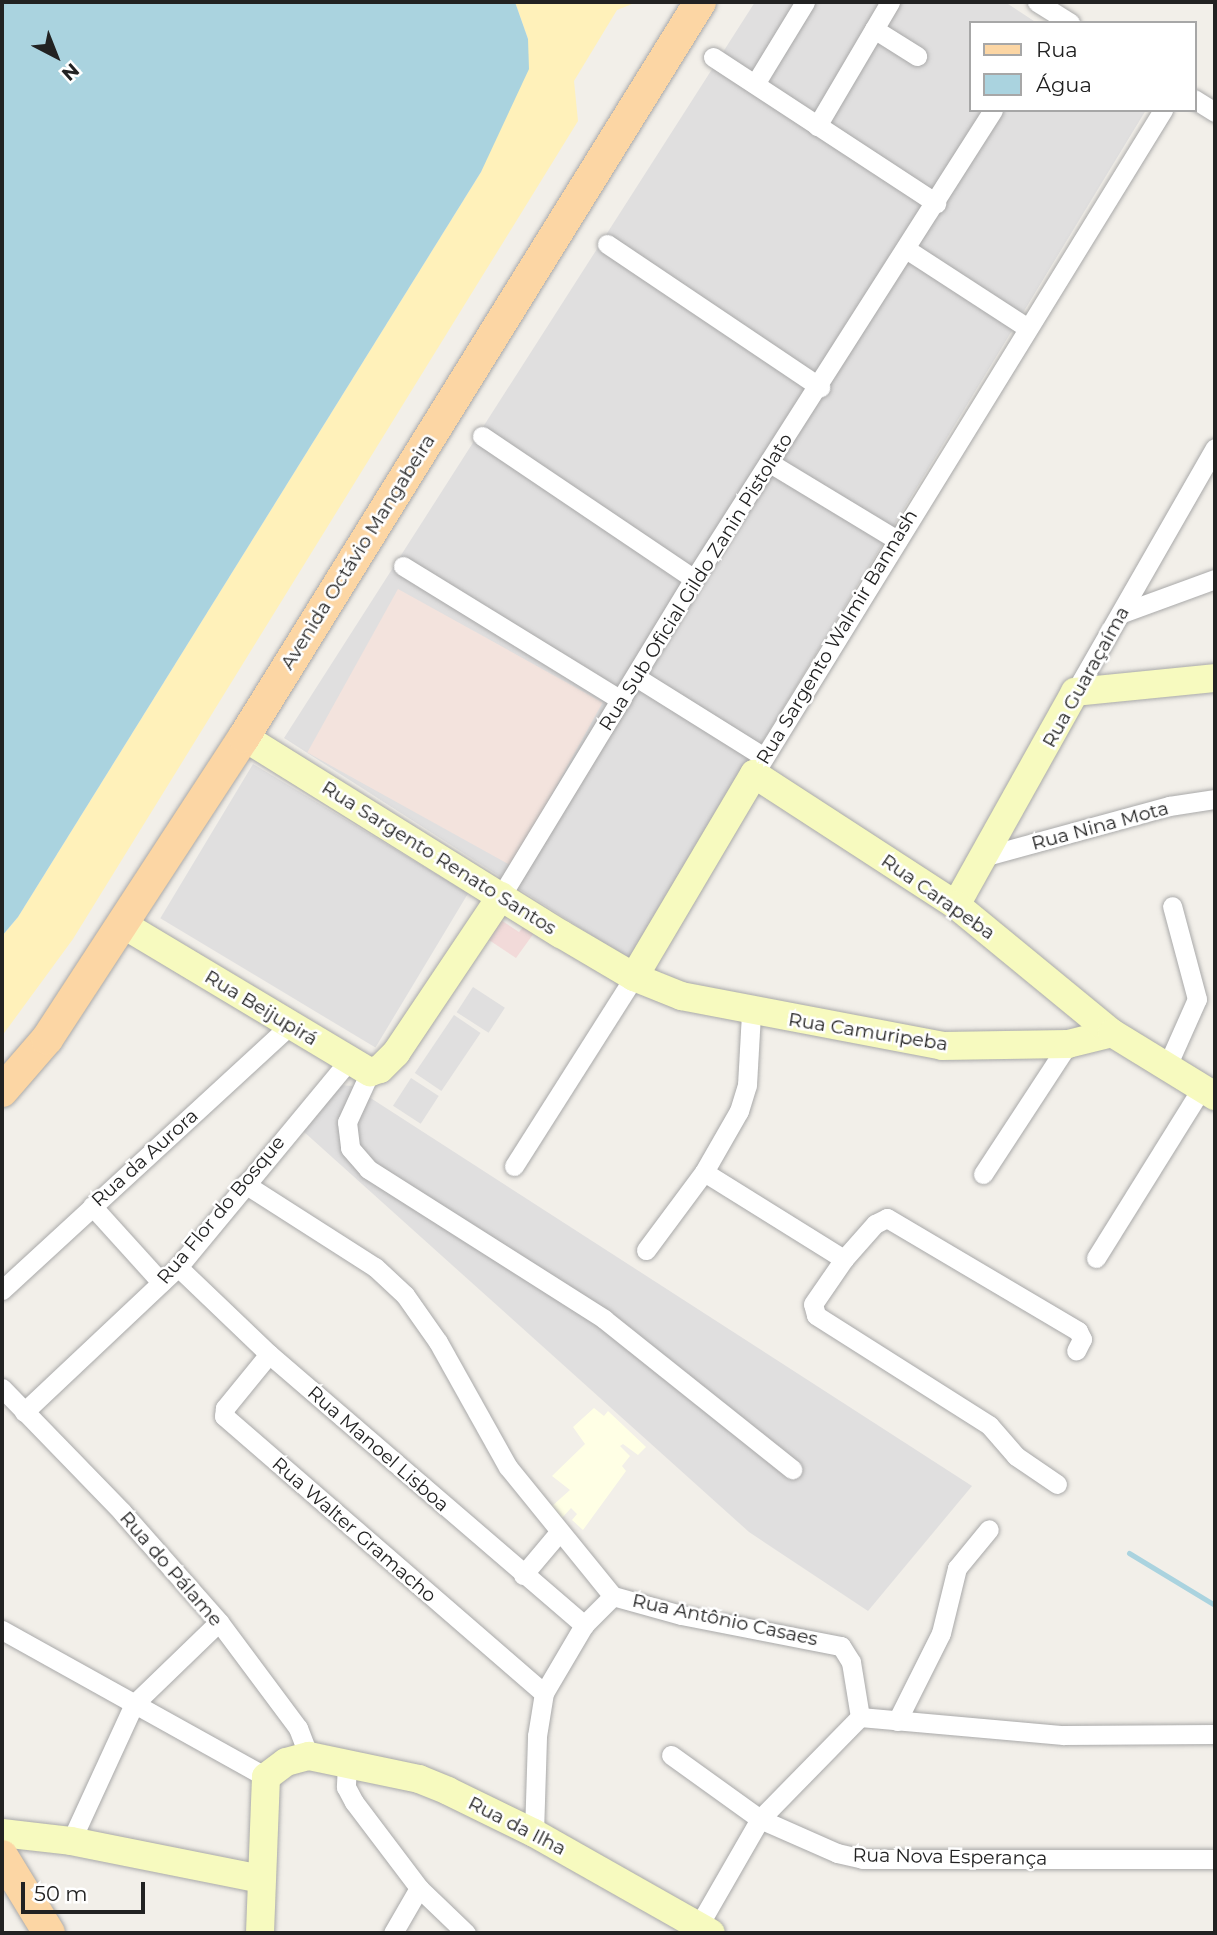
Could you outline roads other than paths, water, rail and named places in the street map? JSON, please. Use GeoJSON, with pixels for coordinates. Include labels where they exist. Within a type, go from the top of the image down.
{"type":"FeatureCollection","features":[{"type":"Feature","properties":{"kind":"main road","name":"Avenida Octávio Mangabeira"},"geometry":{"type":"LineString","coordinates":[[2,1091],[47,1039],[124,925],[244,737],[700,2]]}},
{"type":"Feature","properties":{"kind":"main road"},"geometry":{"type":"LineString","coordinates":[[1075,692],[1215,678]]}},
{"type":"Feature","properties":{"kind":"main road","name":"Rua Guaraçaíma"},"geometry":{"type":"LineString","coordinates":[[956,905],[986,856],[1075,692]]}},
{"type":"Feature","properties":{"kind":"main road","name":"Rua Sargento Renato Santos"},"geometry":{"type":"LineString","coordinates":[[244,737],[634,977]]}},
{"type":"Feature","properties":{"kind":"main road","name":"Rua Carapeba"},"geometry":{"type":"LineString","coordinates":[[759,765],[956,905],[1112,1033]]}},
{"type":"Feature","properties":{"kind":"main road","name":"Rua Sargento Walmir Bannash"},"geometry":{"type":"LineString","coordinates":[[634,977],[759,765]]}},
{"type":"Feature","properties":{"kind":"main road","name":"Rua Sub Oficial Gildo Zanin Pistolato"},"geometry":{"type":"LineString","coordinates":[[360,1065],[380,1069],[396,1053],[501,896]]}},
{"type":"Feature","properties":{"kind":"main road","name":"Rua Beijupirá"},"geometry":{"type":"LineString","coordinates":[[124,925],[289,1026],[360,1065]]}},
{"type":"Feature","properties":{"kind":"main road","name":"Rua Camuripeba"},"geometry":{"type":"LineString","coordinates":[[634,977],[681,996],[751,1013],[942,1046],[1068,1044],[1112,1033]]}},
{"type":"Feature","properties":{"kind":"main road"},"geometry":{"type":"LineString","coordinates":[[1112,1033],[1168,1064],[1209,1092]]}},
{"type":"Feature","properties":{"kind":"main road"},"geometry":{"type":"LineString","coordinates":[[260,1933],[266,1777],[286,1762],[309,1756]]}},
{"type":"Feature","properties":{"kind":"main road","name":"Rua da Ilha"},"geometry":{"type":"LineString","coordinates":[[309,1756],[419,1779],[534,1833],[705,1929]]}},
{"type":"Feature","properties":{"kind":"main road"},"geometry":{"type":"LineString","coordinates":[[2,1833],[71,1841],[261,1879]]}},
{"type":"Feature","properties":{"kind":"main road"},"geometry":{"type":"LineString","coordinates":[[2,1856],[49,1933]]}},
{"type":"Feature","properties":{"kind":"main road"},"geometry":{"type":"LineString","coordinates":[[2,1889],[29,1933]]}},
{"type":"Feature","properties":{"kind":"street"},"geometry":{"type":"LineString","coordinates":[[755,85],[805,2]]}},
{"type":"Feature","properties":{"kind":"street"},"geometry":{"type":"LineString","coordinates":[[817,126],[890,2]]}},
{"type":"Feature","properties":{"kind":"street"},"geometry":{"type":"LineString","coordinates":[[874,29],[917,56]]}},
{"type":"Feature","properties":{"kind":"street"},"geometry":{"type":"LineString","coordinates":[[713,57],[936,203]]}},
{"type":"Feature","properties":{"kind":"street"},"geometry":{"type":"LineString","coordinates":[[1196,100],[1215,113]]}},
{"type":"Feature","properties":{"kind":"street","name":"Rua Sub Oficial Gildo Zanin Pistolato"},"geometry":{"type":"LineString","coordinates":[[501,896],[694,579],[820,387],[992,112]]}},
{"type":"Feature","properties":{"kind":"street","name":"Rua Sargento Walmir Bannash"},"geometry":{"type":"LineString","coordinates":[[759,765],[1026,327],[1162,112]]}},
{"type":"Feature","properties":{"kind":"street"},"geometry":{"type":"LineString","coordinates":[[607,244],[820,387]]}},
{"type":"Feature","properties":{"kind":"street"},"geometry":{"type":"LineString","coordinates":[[906,249],[1026,327]]}},
{"type":"Feature","properties":{"kind":"street"},"geometry":{"type":"LineString","coordinates":[[482,436],[694,579]]}},
{"type":"Feature","properties":{"kind":"street","name":"Rua Guaraçaíma"},"geometry":{"type":"LineString","coordinates":[[1075,692],[1215,448]]}},
{"type":"Feature","properties":{"kind":"street"},"geometry":{"type":"LineString","coordinates":[[770,463],[897,540]]}},
{"type":"Feature","properties":{"kind":"street"},"geometry":{"type":"LineString","coordinates":[[403,566],[621,700]]}},
{"type":"Feature","properties":{"kind":"street"},"geometry":{"type":"LineString","coordinates":[[1122,613],[1215,579]]}},
{"type":"Feature","properties":{"kind":"street","name":"Rua Carapeba"},"geometry":{"type":"LineString","coordinates":[[636,677],[759,765]]}},
{"type":"Feature","properties":{"kind":"street","name":"Rua Nina Mota"},"geometry":{"type":"LineString","coordinates":[[986,856],[1170,806],[1215,799]]}},
{"type":"Feature","properties":{"kind":"street"},"geometry":{"type":"LineString","coordinates":[[1172,906],[1197,999]]}},
{"type":"Feature","properties":{"kind":"street","name":"Rua Sargento Walmir Bannash"},"geometry":{"type":"LineString","coordinates":[[514,1166],[634,977]]}},
{"type":"Feature","properties":{"kind":"street"},"geometry":{"type":"LineString","coordinates":[[1168,1064],[1197,999],[1215,989]]}},
{"type":"Feature","properties":{"kind":"street"},"geometry":{"type":"LineString","coordinates":[[646,1250],[704,1172],[739,1111],[747,1085],[751,1013]]}},
{"type":"Feature","properties":{"kind":"street","name":"Rua da Aurora"},"geometry":{"type":"LineString","coordinates":[[2,1290],[289,1026]]}},
{"type":"Feature","properties":{"kind":"street"},"geometry":{"type":"LineString","coordinates":[[983,1174],[1068,1044]]}},
{"type":"Feature","properties":{"kind":"street"},"geometry":{"type":"LineString","coordinates":[[360,1065],[347,1122],[350,1147],[368,1169],[604,1319],[792,1469]]}},
{"type":"Feature","properties":{"kind":"street","name":"Rua Flor do Bosque"},"geometry":{"type":"LineString","coordinates":[[10,1401],[178,1267],[245,1184],[360,1065]]}},
{"type":"Feature","properties":{"kind":"street"},"geometry":{"type":"LineString","coordinates":[[1096,1258],[1209,1092]]}},
{"type":"Feature","properties":{"kind":"street"},"geometry":{"type":"LineString","coordinates":[[704,1172],[844,1259]]}},
{"type":"Feature","properties":{"kind":"street","name":"Rua Antônio Casaes"},"geometry":{"type":"LineString","coordinates":[[245,1184],[375,1267],[405,1295],[438,1342],[494,1447],[613,1596],[681,1615],[841,1646],[851,1662],[860,1717]]}},
{"type":"Feature","properties":{"kind":"street"},"geometry":{"type":"LineString","coordinates":[[92,1206],[161,1282]]}},
{"type":"Feature","properties":{"kind":"street"},"geometry":{"type":"LineString","coordinates":[[1056,1484],[1016,1456],[989,1424],[816,1315],[813,1304],[844,1259],[875,1224],[895,1220],[1081,1335],[1076,1351]]}},
{"type":"Feature","properties":{"kind":"street","name":"Rua Manoel Lisboa"},"geometry":{"type":"LineString","coordinates":[[178,1267],[269,1354],[584,1625]]}},
{"type":"Feature","properties":{"kind":"street","name":"Rua Walter Gramacho"},"geometry":{"type":"LineString","coordinates":[[269,1354],[225,1408],[224,1416],[544,1693]]}},
{"type":"Feature","properties":{"kind":"street","name":"Rua do Pálame"},"geometry":{"type":"LineString","coordinates":[[10,1401],[219,1622],[298,1728],[309,1756]]}},
{"type":"Feature","properties":{"kind":"street"},"geometry":{"type":"LineString","coordinates":[[897,1721],[941,1633],[957,1569],[989,1529]]}},
{"type":"Feature","properties":{"kind":"street"},"geometry":{"type":"LineString","coordinates":[[523,1575],[560,1531]]}},
{"type":"Feature","properties":{"kind":"street"},"geometry":{"type":"LineString","coordinates":[[534,1833],[537,1736],[544,1693],[584,1625],[613,1596]]}},
{"type":"Feature","properties":{"kind":"street"},"geometry":{"type":"LineString","coordinates":[[71,1841],[134,1704],[219,1622]]}},
{"type":"Feature","properties":{"kind":"street"},"geometry":{"type":"LineString","coordinates":[[2,1630],[266,1777]]}},
{"type":"Feature","properties":{"kind":"street"},"geometry":{"type":"LineString","coordinates":[[705,1929],[760,1819],[860,1717],[1063,1735],[1215,1734]]}},
{"type":"Feature","properties":{"kind":"street","name":"Rua Nova Esperança"},"geometry":{"type":"LineString","coordinates":[[671,1755],[760,1819],[836,1853],[862,1859],[1215,1859]]}},
{"type":"Feature","properties":{"kind":"street"},"geometry":{"type":"LineString","coordinates":[[347,1765],[346,1787],[354,1802],[419,1888],[466,1933]]}},
{"type":"Feature","properties":{"kind":"street"},"geometry":{"type":"LineString","coordinates":[[393,1933],[419,1888]]}},
{"type":"Feature","properties":{"kind":"water"},"geometry":{"type":"Polygon","coordinates":[[[2,2],[515,2],[528,39],[529,69],[481,172],[18,917],[2,936],[2,2]]]}},
{"type":"Feature","properties":{"kind":"waterway"},"geometry":{"type":"LineString","coordinates":[[1129,1553],[1215,1605]]}}]}
